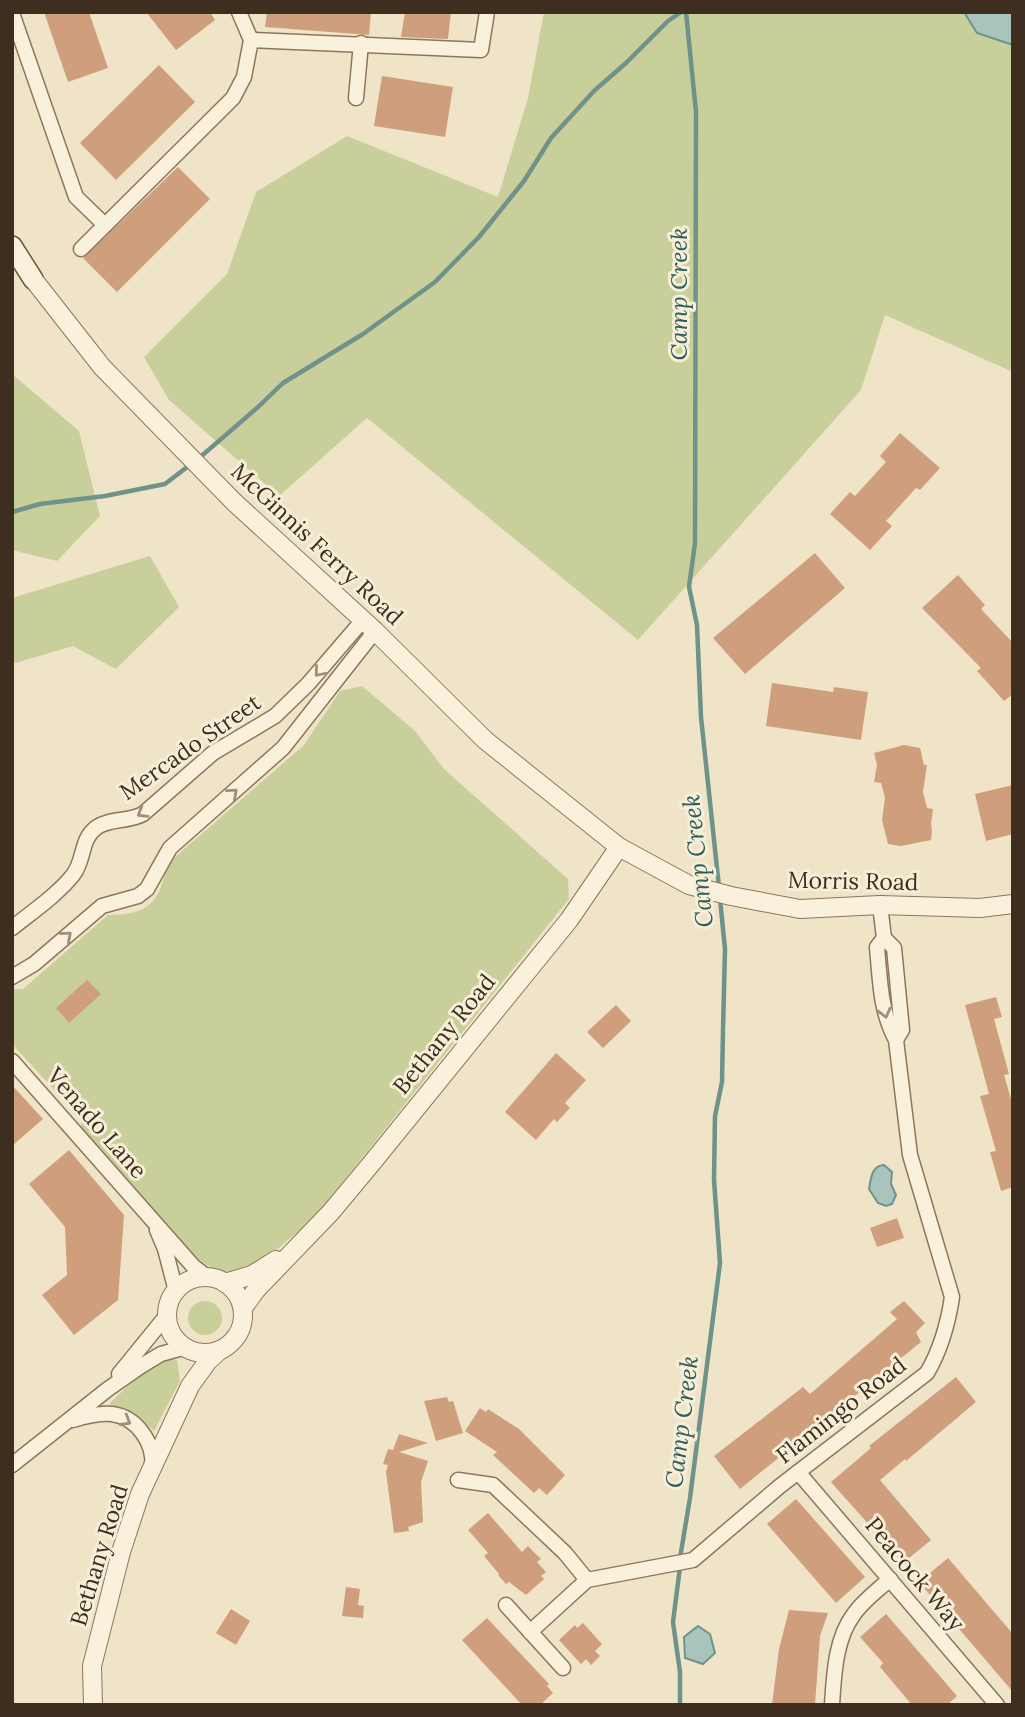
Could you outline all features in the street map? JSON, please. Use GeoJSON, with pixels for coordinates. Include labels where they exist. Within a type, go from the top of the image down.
{"type":"FeatureCollection","features":[{"type":"Feature","properties":{"kind":"main road","name":"McGinnis Ferry Road"},"geometry":{"type":"LineString","coordinates":[[12,246],[33,279]]}},
{"type":"Feature","properties":{"kind":"street"},"geometry":{"type":"LineString","coordinates":[[81,249],[233,98],[244,77],[251,40],[239,12]]}},
{"type":"Feature","properties":{"kind":"street"},"geometry":{"type":"LineString","coordinates":[[251,40],[481,50],[487,12]]}},
{"type":"Feature","properties":{"kind":"street"},"geometry":{"type":"LineString","coordinates":[[12,13],[76,197],[105,225]]}},
{"type":"Feature","properties":{"kind":"street"},"geometry":{"type":"LineString","coordinates":[[356,99],[361,43]]}},
{"type":"Feature","properties":{"kind":"street","name":"McGinnis Ferry Road"},"geometry":{"type":"LineString","coordinates":[[33,279],[102,367],[234,502],[369,625],[485,740],[619,847]]}},
{"type":"Feature","properties":{"kind":"street"},"geometry":{"type":"LineString","coordinates":[[12,977],[34,964],[103,906],[138,896],[147,889],[170,848],[277,754],[338,681],[369,625]]}},
{"type":"Feature","properties":{"kind":"street","name":"Mercado Street"},"geometry":{"type":"LineString","coordinates":[[12,928],[72,876],[80,862],[85,842],[93,831],[101,825],[130,820],[143,814],[213,753],[275,716],[369,625]]}},
{"type":"Feature","properties":{"kind":"street","name":"Morris Road"},"geometry":{"type":"LineString","coordinates":[[619,847],[689,886],[800,909],[880,905],[979,908],[1013,904]]}},
{"type":"Feature","properties":{"kind":"street","name":"Bethany Road"},"geometry":{"type":"LineString","coordinates":[[243,1308],[256,1290],[362,1175],[569,920],[619,847]]}},
{"type":"Feature","properties":{"kind":"street","name":"Flamingo Road"},"geometry":{"type":"LineString","coordinates":[[880,905],[884,938],[894,948],[902,1030],[896,1040]]}},
{"type":"Feature","properties":{"kind":"street","name":"Flamingo Road"},"geometry":{"type":"LineString","coordinates":[[587,1580],[693,1560],[798,1472],[927,1373],[937,1356],[950,1315],[952,1297],[910,1155],[896,1040],[887,1025],[881,1001],[877,947],[884,938]]}},
{"type":"Feature","properties":{"kind":"street"},"geometry":{"type":"LineString","coordinates":[[880,981],[897,980]]}},
{"type":"Feature","properties":{"kind":"street","name":"Venado Lane"},"geometry":{"type":"LineString","coordinates":[[12,1061],[193,1266],[206,1276]]}},
{"type":"Feature","properties":{"kind":"street","name":"Venado Lane"},"geometry":{"type":"LineString","coordinates":[[147,1214],[165,1249],[176,1291]]}},
{"type":"Feature","properties":{"kind":"street","name":"Bethany Road"},"geometry":{"type":"LineString","coordinates":[[225,1283],[252,1275],[299,1245]]}},
{"type":"Feature","properties":{"kind":"street"},"geometry":{"type":"LineString","coordinates":[[12,1465],[107,1389],[153,1358],[189,1349],[210,1353],[220,1350],[237,1335],[243,1308],[225,1283],[206,1276],[192,1280],[176,1291],[168,1306],[167,1315],[173,1335],[189,1349]]}},
{"type":"Feature","properties":{"kind":"street"},"geometry":{"type":"LineString","coordinates":[[107,1389],[167,1315]]}},
{"type":"Feature","properties":{"kind":"street","name":"Bethany Road"},"geometry":{"type":"LineString","coordinates":[[189,1349],[193,1372],[190,1386]]}},
{"type":"Feature","properties":{"kind":"street","name":"Bethany Road"},"geometry":{"type":"LineString","coordinates":[[93,1705],[92,1666],[122,1547],[140,1494],[190,1386],[208,1360],[220,1350]]}},
{"type":"Feature","properties":{"kind":"street"},"geometry":{"type":"LineString","coordinates":[[69,1421],[111,1414],[130,1421],[149,1442],[153,1454],[151,1470]]}},
{"type":"Feature","properties":{"kind":"street","name":"Peacock Way"},"geometry":{"type":"LineString","coordinates":[[798,1472],[997,1705]]}},
{"type":"Feature","properties":{"kind":"street"},"geometry":{"type":"LineString","coordinates":[[458,1480],[493,1485],[565,1553],[587,1580],[530,1632]]}},
{"type":"Feature","properties":{"kind":"street"},"geometry":{"type":"LineString","coordinates":[[832,1705],[836,1658],[845,1630],[853,1614],[890,1579]]}},
{"type":"Feature","properties":{"kind":"street"},"geometry":{"type":"LineString","coordinates":[[506,1605],[563,1668]]}},
{"type":"Feature","properties":{"kind":"green space"},"geometry":{"type":"Polygon","coordinates":[[[544,12],[964,12],[977,33],[1013,45],[1013,372],[885,315],[861,390],[638,640],[367,418],[279,496],[169,400],[144,357],[227,274],[256,192],[347,136],[498,197],[528,98],[544,12]]]}},
{"type":"Feature","properties":{"kind":"green space"},"geometry":{"type":"Polygon","coordinates":[[[12,374],[79,431],[100,516],[57,561],[12,550],[12,374]]]}},
{"type":"Feature","properties":{"kind":"green space"},"geometry":{"type":"Polygon","coordinates":[[[150,556],[179,607],[116,669],[73,646],[12,664],[12,598],[150,556]]]}},
{"type":"Feature","properties":{"kind":"green space"},"geometry":{"type":"Polygon","coordinates":[[[362,686],[415,731],[444,769],[568,879],[569,899],[314,1218],[274,1252],[240,1272],[221,1274],[192,1255],[81,1130],[81,1119],[12,1044],[12,989],[23,989],[108,915],[134,912],[150,904],[161,888],[167,864],[304,745],[340,691],[362,686]]]}},
{"type":"Feature","properties":{"kind":"green space"},"geometry":{"type":"Polygon","coordinates":[[[205,1301],[217,1306],[222,1318],[217,1330],[205,1335],[193,1330],[188,1318],[193,1306],[205,1301]]]}},
{"type":"Feature","properties":{"kind":"green space"},"geometry":{"type":"Polygon","coordinates":[[[170,1358],[177,1360],[180,1381],[154,1431],[133,1412],[111,1406],[113,1400],[140,1375],[154,1364],[170,1358]]]}},
{"type":"Feature","properties":{"kind":"water"},"geometry":{"type":"Polygon","coordinates":[[[964,12],[1013,12],[1013,45],[977,33],[964,12]]]}},
{"type":"Feature","properties":{"kind":"water"},"geometry":{"type":"Polygon","coordinates":[[[884,1165],[892,1172],[891,1184],[896,1195],[892,1204],[886,1206],[878,1203],[869,1189],[874,1170],[884,1165]]]}},
{"type":"Feature","properties":{"kind":"water"},"geometry":{"type":"Polygon","coordinates":[[[698,1626],[710,1634],[715,1653],[703,1664],[685,1658],[684,1637],[698,1626]]]}},
{"type":"Feature","properties":{"kind":"building"},"geometry":{"type":"Polygon","coordinates":[[[44,12],[89,12],[108,68],[68,82],[44,12]]]}},
{"type":"Feature","properties":{"kind":"building"},"geometry":{"type":"Polygon","coordinates":[[[146,12],[210,12],[215,20],[176,50],[146,12]]]}},
{"type":"Feature","properties":{"kind":"building"},"geometry":{"type":"Polygon","coordinates":[[[267,12],[371,12],[369,35],[265,27],[267,12]]]}},
{"type":"Feature","properties":{"kind":"building"},"geometry":{"type":"Polygon","coordinates":[[[405,12],[451,12],[448,39],[401,37],[405,12]]]}},
{"type":"Feature","properties":{"kind":"building"},"geometry":{"type":"Polygon","coordinates":[[[159,65],[195,102],[116,180],[80,143],[159,65]]]}},
{"type":"Feature","properties":{"kind":"building"},"geometry":{"type":"Polygon","coordinates":[[[382,76],[453,87],[445,137],[374,126],[382,76]]]}},
{"type":"Feature","properties":{"kind":"building"},"geometry":{"type":"Polygon","coordinates":[[[178,167],[210,199],[117,292],[83,258],[178,167]]]}},
{"type":"Feature","properties":{"kind":"building"},"geometry":{"type":"Polygon","coordinates":[[[900,433],[940,468],[920,490],[916,488],[886,521],[892,526],[870,550],[830,514],[850,492],[855,496],[886,462],[880,456],[900,433]]]}},
{"type":"Feature","properties":{"kind":"building"},"geometry":{"type":"Polygon","coordinates":[[[815,553],[845,588],[745,674],[713,638],[815,553]]]}},
{"type":"Feature","properties":{"kind":"building"},"geometry":{"type":"Polygon","coordinates":[[[958,575],[985,605],[981,609],[1013,643],[1013,694],[1004,701],[977,671],[981,668],[922,608],[958,575]]]}},
{"type":"Feature","properties":{"kind":"building"},"geometry":{"type":"Polygon","coordinates":[[[772,683],[833,692],[834,687],[868,692],[861,740],[766,726],[772,683]]]}},
{"type":"Feature","properties":{"kind":"building"},"geometry":{"type":"Polygon","coordinates":[[[904,745],[920,748],[924,765],[927,765],[923,792],[927,808],[933,809],[931,840],[901,846],[888,844],[882,820],[885,798],[881,783],[874,782],[877,765],[874,753],[904,745]]]}},
{"type":"Feature","properties":{"kind":"building"},"geometry":{"type":"Polygon","coordinates":[[[1013,785],[1013,834],[986,841],[975,794],[1013,785]]]}},
{"type":"Feature","properties":{"kind":"building"},"geometry":{"type":"Polygon","coordinates":[[[87,980],[101,994],[69,1023],[56,1008],[87,980]]]}},
{"type":"Feature","properties":{"kind":"building"},"geometry":{"type":"Polygon","coordinates":[[[996,997],[1002,1017],[994,1019],[1009,1074],[1004,1075],[1013,1106],[1013,1187],[1001,1191],[990,1152],[996,1151],[980,1096],[989,1094],[965,1005],[996,997]]]}},
{"type":"Feature","properties":{"kind":"building"},"geometry":{"type":"Polygon","coordinates":[[[616,1005],[631,1021],[603,1048],[587,1032],[616,1005]]]}},
{"type":"Feature","properties":{"kind":"building"},"geometry":{"type":"Polygon","coordinates":[[[556,1053],[586,1080],[565,1103],[570,1108],[557,1122],[554,1119],[536,1140],[505,1112],[556,1053]]]}},
{"type":"Feature","properties":{"kind":"building"},"geometry":{"type":"Polygon","coordinates":[[[12,1085],[43,1119],[12,1146],[12,1085]]]}},
{"type":"Feature","properties":{"kind":"building"},"geometry":{"type":"Polygon","coordinates":[[[69,1150],[124,1215],[118,1300],[74,1335],[42,1295],[67,1275],[65,1227],[29,1184],[69,1150]]]}},
{"type":"Feature","properties":{"kind":"building"},"geometry":{"type":"Polygon","coordinates":[[[897,1218],[904,1238],[877,1247],[870,1228],[897,1218]]]}},
{"type":"Feature","properties":{"kind":"building"},"geometry":{"type":"Polygon","coordinates":[[[904,1301],[925,1323],[916,1332],[921,1342],[740,1489],[714,1456],[803,1387],[810,1394],[897,1319],[890,1312],[904,1301]]]}},
{"type":"Feature","properties":{"kind":"building"},"geometry":{"type":"Polygon","coordinates":[[[956,1377],[976,1402],[880,1480],[931,1540],[903,1563],[831,1482],[871,1448],[869,1446],[956,1377]]]}},
{"type":"Feature","properties":{"kind":"building"},"geometry":{"type":"Polygon","coordinates":[[[447,1397],[449,1402],[453,1401],[463,1433],[436,1441],[424,1401],[447,1397]]]}},
{"type":"Feature","properties":{"kind":"building"},"geometry":{"type":"Polygon","coordinates":[[[480,1408],[486,1412],[488,1409],[519,1429],[565,1475],[547,1495],[539,1488],[534,1493],[493,1455],[497,1452],[465,1431],[480,1408]]]}},
{"type":"Feature","properties":{"kind":"building"},"geometry":{"type":"Polygon","coordinates":[[[399,1434],[428,1443],[399,1452],[428,1461],[421,1482],[423,1522],[408,1527],[409,1531],[394,1533],[386,1472],[388,1465],[383,1464],[388,1449],[393,1450],[399,1434]]]}},
{"type":"Feature","properties":{"kind":"building"},"geometry":{"type":"Polygon","coordinates":[[[796,1499],[865,1577],[836,1603],[767,1524],[796,1499]]]}},
{"type":"Feature","properties":{"kind":"building"},"geometry":{"type":"Polygon","coordinates":[[[488,1513],[522,1552],[528,1546],[541,1559],[537,1562],[546,1572],[541,1576],[544,1579],[526,1595],[509,1582],[506,1584],[484,1556],[488,1553],[468,1530],[488,1513]]]}},
{"type":"Feature","properties":{"kind":"building"},"geometry":{"type":"Polygon","coordinates":[[[948,1558],[1013,1634],[1013,1692],[919,1582],[948,1558]]]}},
{"type":"Feature","properties":{"kind":"building"},"geometry":{"type":"Polygon","coordinates":[[[346,1587],[360,1589],[358,1605],[364,1606],[363,1618],[342,1616],[346,1587]]]}},
{"type":"Feature","properties":{"kind":"building"},"geometry":{"type":"Polygon","coordinates":[[[231,1609],[250,1621],[236,1645],[216,1633],[231,1609]]]}},
{"type":"Feature","properties":{"kind":"building"},"geometry":{"type":"Polygon","coordinates":[[[789,1610],[828,1613],[820,1636],[815,1705],[772,1705],[779,1649],[789,1610]]]}},
{"type":"Feature","properties":{"kind":"building"},"geometry":{"type":"Polygon","coordinates":[[[886,1614],[957,1696],[947,1705],[912,1705],[880,1667],[883,1663],[860,1637],[886,1614]]]}},
{"type":"Feature","properties":{"kind":"building"},"geometry":{"type":"Polygon","coordinates":[[[487,1618],[549,1684],[547,1686],[553,1693],[540,1705],[522,1705],[462,1640],[487,1618]]]}},
{"type":"Feature","properties":{"kind":"building"},"geometry":{"type":"Polygon","coordinates":[[[583,1623],[602,1644],[595,1651],[600,1656],[591,1665],[586,1659],[581,1664],[559,1640],[575,1625],[577,1628],[583,1623]]]}},
{"type":"Feature","properties":{"kind":"waterway"},"geometry":{"type":"LineString","coordinates":[[198,459],[283,383],[363,334],[435,282],[479,237],[524,181],[551,138],[594,91],[681,12]]}},
{"type":"Feature","properties":{"kind":"waterway","name":"Camp Creek"},"geometry":{"type":"LineString","coordinates":[[686,12],[696,112],[695,543],[689,587],[697,625],[701,717],[719,887]]}},
{"type":"Feature","properties":{"kind":"waterway"},"geometry":{"type":"LineString","coordinates":[[12,512],[40,504],[105,496],[165,484],[191,464]]}},
{"type":"Feature","properties":{"kind":"waterway","name":"Camp Creek"},"geometry":{"type":"LineString","coordinates":[[680,1558],[720,1263],[714,1180],[715,1116],[722,1082],[725,949],[720,899]]}},
{"type":"Feature","properties":{"kind":"waterway","name":"Camp Creek"},"geometry":{"type":"LineString","coordinates":[[680,1567],[673,1622],[680,1672],[680,1705]]}}]}
